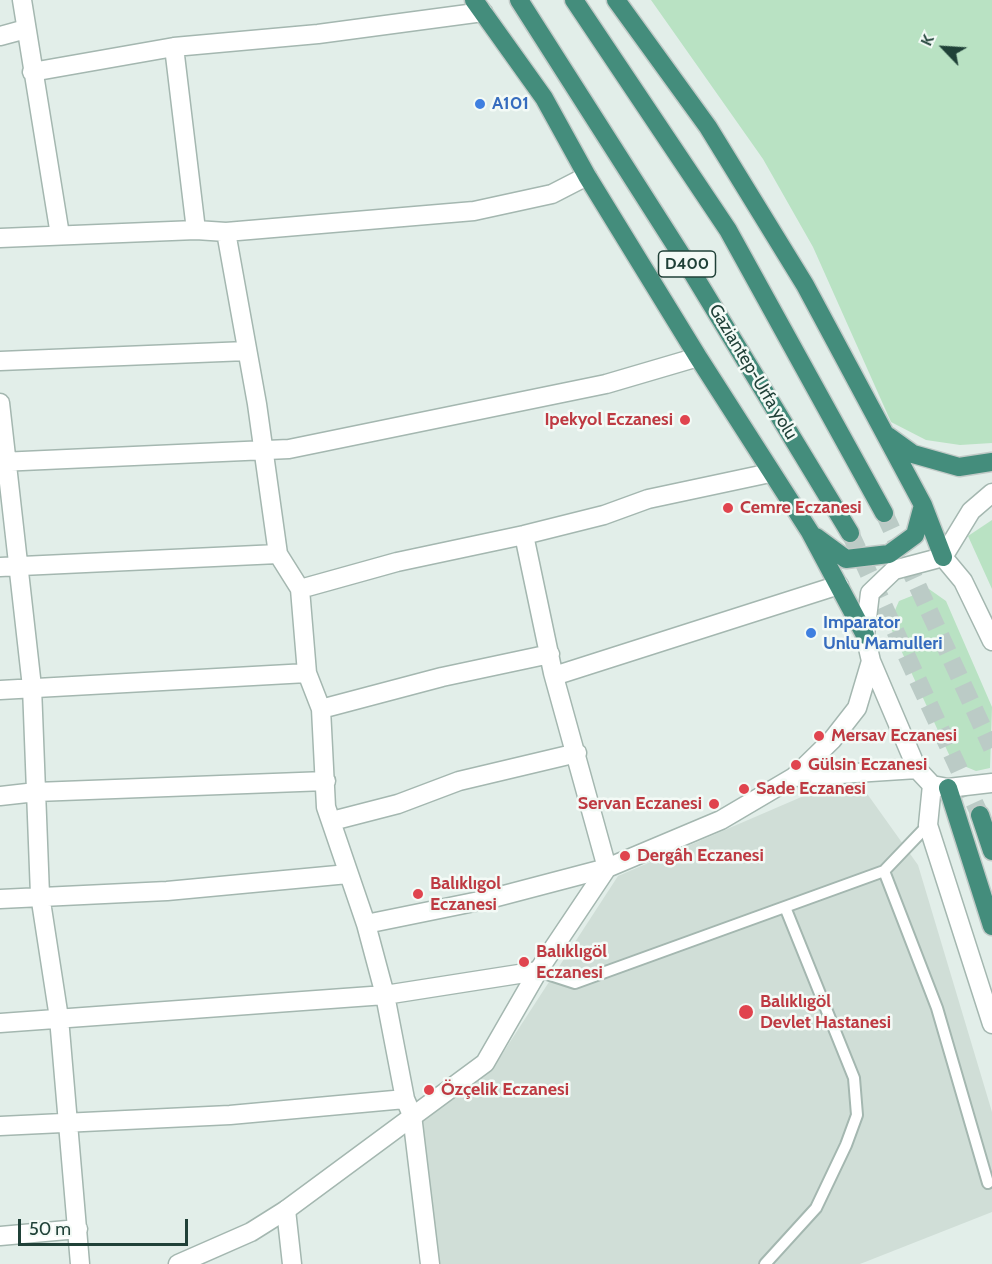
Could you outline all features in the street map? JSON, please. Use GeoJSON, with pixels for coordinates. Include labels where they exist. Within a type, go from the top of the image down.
{"type":"FeatureCollection","features":[{"type":"Feature","properties":{"kind":"highway","name":"Gaziantep-Urfa yolu"},"geometry":{"type":"LineString","coordinates":[[519,0],[684,260],[850,532]]}},
{"type":"Feature","properties":{"kind":"highway","name":"D400"},"geometry":{"type":"LineString","coordinates":[[574,0],[728,230],[884,513]]}},
{"type":"Feature","properties":{"kind":"highway"},"geometry":{"type":"LineString","coordinates":[[615,0],[708,127],[780,242],[923,505],[943,557]]}},
{"type":"Feature","properties":{"kind":"highway"},"geometry":{"type":"LineString","coordinates":[[479,6],[544,98],[587,176],[770,473],[810,532],[865,635]]}},
{"type":"Feature","properties":{"kind":"highway"},"geometry":{"type":"LineString","coordinates":[[884,434],[913,454],[959,467],[992,462]]}},
{"type":"Feature","properties":{"kind":"highway"},"geometry":{"type":"LineString","coordinates":[[810,532],[846,559],[889,554],[915,535],[923,505]]}},
{"type":"Feature","properties":{"kind":"highway"},"geometry":{"type":"LineString","coordinates":[[940,787],[992,926]]}},
{"type":"Feature","properties":{"kind":"highway"},"geometry":{"type":"LineString","coordinates":[[980,815],[992,851]]}},
{"type":"Feature","properties":{"kind":"street"},"geometry":{"type":"LineString","coordinates":[[22,0],[60,235]]}},
{"type":"Feature","properties":{"kind":"street"},"geometry":{"type":"LineString","coordinates":[[32,72],[174,47],[318,34],[479,6]]}},
{"type":"Feature","properties":{"kind":"street"},"geometry":{"type":"LineString","coordinates":[[0,36],[26,29]]}},
{"type":"Feature","properties":{"kind":"street"},"geometry":{"type":"LineString","coordinates":[[174,47],[196,230]]}},
{"type":"Feature","properties":{"kind":"street"},"geometry":{"type":"LineString","coordinates":[[0,238],[196,230],[226,232],[481,210],[552,194],[587,176]]}},
{"type":"Feature","properties":{"kind":"street"},"geometry":{"type":"LineString","coordinates":[[226,232],[278,554],[300,589],[307,673],[321,710],[326,807],[366,924],[385,995],[408,1107],[430,1264]]}},
{"type":"Feature","properties":{"kind":"street"},"geometry":{"type":"LineString","coordinates":[[0,361],[247,351]]}},
{"type":"Feature","properties":{"kind":"street"},"geometry":{"type":"LineString","coordinates":[[3,462],[289,449],[606,384],[698,357]]}},
{"type":"Feature","properties":{"kind":"street"},"geometry":{"type":"LineString","coordinates":[[0,402],[9,566],[32,687],[40,895],[59,1018],[70,1122],[80,1264]]}},
{"type":"Feature","properties":{"kind":"street"},"geometry":{"type":"LineString","coordinates":[[300,589],[398,562],[524,536],[604,515],[648,499],[770,473]]}},
{"type":"Feature","properties":{"kind":"street"},"geometry":{"type":"LineString","coordinates":[[992,493],[971,511],[943,557],[894,570],[870,593],[865,635],[871,662],[917,769],[940,787],[992,783]]}},
{"type":"Feature","properties":{"kind":"street"},"geometry":{"type":"LineString","coordinates":[[178,1264],[251,1232],[286,1210],[408,1107],[485,1063],[538,971],[608,868],[554,676],[524,536]]}},
{"type":"Feature","properties":{"kind":"street"},"geometry":{"type":"LineString","coordinates":[[9,566],[278,554]]}},
{"type":"Feature","properties":{"kind":"street"},"geometry":{"type":"LineString","coordinates":[[943,557],[963,581],[992,641]]}},
{"type":"Feature","properties":{"kind":"street"},"geometry":{"type":"LineString","coordinates":[[554,676],[839,585]]}},
{"type":"Feature","properties":{"kind":"street"},"geometry":{"type":"LineString","coordinates":[[321,710],[442,677],[550,654]]}},
{"type":"Feature","properties":{"kind":"street"},"geometry":{"type":"LineString","coordinates":[[366,924],[489,899],[608,868],[721,820],[794,777],[832,740],[857,708],[871,662]]}},
{"type":"Feature","properties":{"kind":"street"},"geometry":{"type":"LineString","coordinates":[[0,690],[307,673]]}},
{"type":"Feature","properties":{"kind":"street"},"geometry":{"type":"LineString","coordinates":[[332,821],[398,804],[459,781],[577,753]]}},
{"type":"Feature","properties":{"kind":"street"},"geometry":{"type":"LineString","coordinates":[[794,777],[917,769]]}},
{"type":"Feature","properties":{"kind":"street"},"geometry":{"type":"LineString","coordinates":[[0,796],[36,792],[326,781]]}},
{"type":"Feature","properties":{"kind":"street"},"geometry":{"type":"LineString","coordinates":[[940,787],[928,825],[992,1024]]}},
{"type":"Feature","properties":{"kind":"street"},"geometry":{"type":"LineString","coordinates":[[0,899],[40,895],[167,891],[348,874]]}},
{"type":"Feature","properties":{"kind":"street"},"geometry":{"type":"LineString","coordinates":[[0,1023],[385,995],[538,971]]}},
{"type":"Feature","properties":{"kind":"street"},"geometry":{"type":"LineString","coordinates":[[0,1126],[408,1107]]}},
{"type":"Feature","properties":{"kind":"street"},"geometry":{"type":"LineString","coordinates":[[286,1210],[292,1264]]}},
{"type":"Feature","properties":{"kind":"street"},"geometry":{"type":"LineString","coordinates":[[0,1236],[78,1229]]}},
{"type":"Feature","properties":{"kind":"lane"},"geometry":{"type":"LineString","coordinates":[[538,971],[575,983],[884,871],[928,825]]}},
{"type":"Feature","properties":{"kind":"lane"},"geometry":{"type":"LineString","coordinates":[[884,871],[937,1008],[988,1184]]}},
{"type":"Feature","properties":{"kind":"lane"},"geometry":{"type":"LineString","coordinates":[[765,1264],[816,1208],[846,1145],[857,1115],[854,1078],[785,907]]}},
{"type":"Feature","properties":{"kind":"shaded area","name":"Balıklıgöl Devlet Hastanesi"},"geometry":{"type":"Polygon","coordinates":[[[863,788],[918,865],[992,1112],[992,1212],[860,1264],[437,1264],[419,1120],[493,1068],[618,876],[806,795],[863,788]]]}},
{"type":"Feature","properties":{"kind":"green space"},"geometry":{"type":"Polygon","coordinates":[[[651,0],[992,0],[992,443],[960,445],[926,440],[891,422],[813,247],[763,159],[651,0]]]}},
{"type":"Feature","properties":{"kind":"green space"},"geometry":{"type":"Polygon","coordinates":[[[992,520],[992,589],[968,536],[992,520]]]}},
{"type":"Feature","properties":{"kind":"green space"},"geometry":{"type":"Polygon","coordinates":[[[929,589],[946,601],[992,707],[990,768],[976,771],[952,761],[889,624],[899,601],[929,589]]]}},
{"type":"Feature","properties":{"kind":"tunnel"},"geometry":{"type":"LineString","coordinates":[[884,513],[992,748]]}},
{"type":"Feature","properties":{"kind":"tunnel"},"geometry":{"type":"LineString","coordinates":[[850,533],[980,815]]}},
{"type":"Feature","properties":{"kind":"place","name":"A101"},"geometry":{"type":"Point","coordinates":[480,104]}},
{"type":"Feature","properties":{"kind":"place","name":"Ipekyol Eczanesi"},"geometry":{"type":"Point","coordinates":[685,420]}},
{"type":"Feature","properties":{"kind":"place","name":"Cemre Eczanesi"},"geometry":{"type":"Point","coordinates":[728,508]}},
{"type":"Feature","properties":{"kind":"place","name":"Imparator Unlu Mamulleri"},"geometry":{"type":"Point","coordinates":[811,633]}},
{"type":"Feature","properties":{"kind":"place","name":"Mersav Eczanesi"},"geometry":{"type":"Point","coordinates":[819,736]}},
{"type":"Feature","properties":{"kind":"place","name":"Gülsin Eczanesi"},"geometry":{"type":"Point","coordinates":[796,765]}},
{"type":"Feature","properties":{"kind":"place","name":"Sade Eczanesi"},"geometry":{"type":"Point","coordinates":[744,789]}},
{"type":"Feature","properties":{"kind":"place","name":"Servan Eczanesi"},"geometry":{"type":"Point","coordinates":[714,804]}},
{"type":"Feature","properties":{"kind":"place","name":"Dergâh Eczanesi"},"geometry":{"type":"Point","coordinates":[625,856]}},
{"type":"Feature","properties":{"kind":"place","name":"Balıklıgol Eczanesi"},"geometry":{"type":"Point","coordinates":[418,894]}},
{"type":"Feature","properties":{"kind":"place","name":"Balıklıgöl Eczanesi"},"geometry":{"type":"Point","coordinates":[524,962]}},
{"type":"Feature","properties":{"kind":"place","name":"Balıklıgöl Devlet Hastanesi"},"geometry":{"type":"Point","coordinates":[746,1012]}},
{"type":"Feature","properties":{"kind":"place","name":"Özçelik Eczanesi"},"geometry":{"type":"Point","coordinates":[429,1090]}}]}
